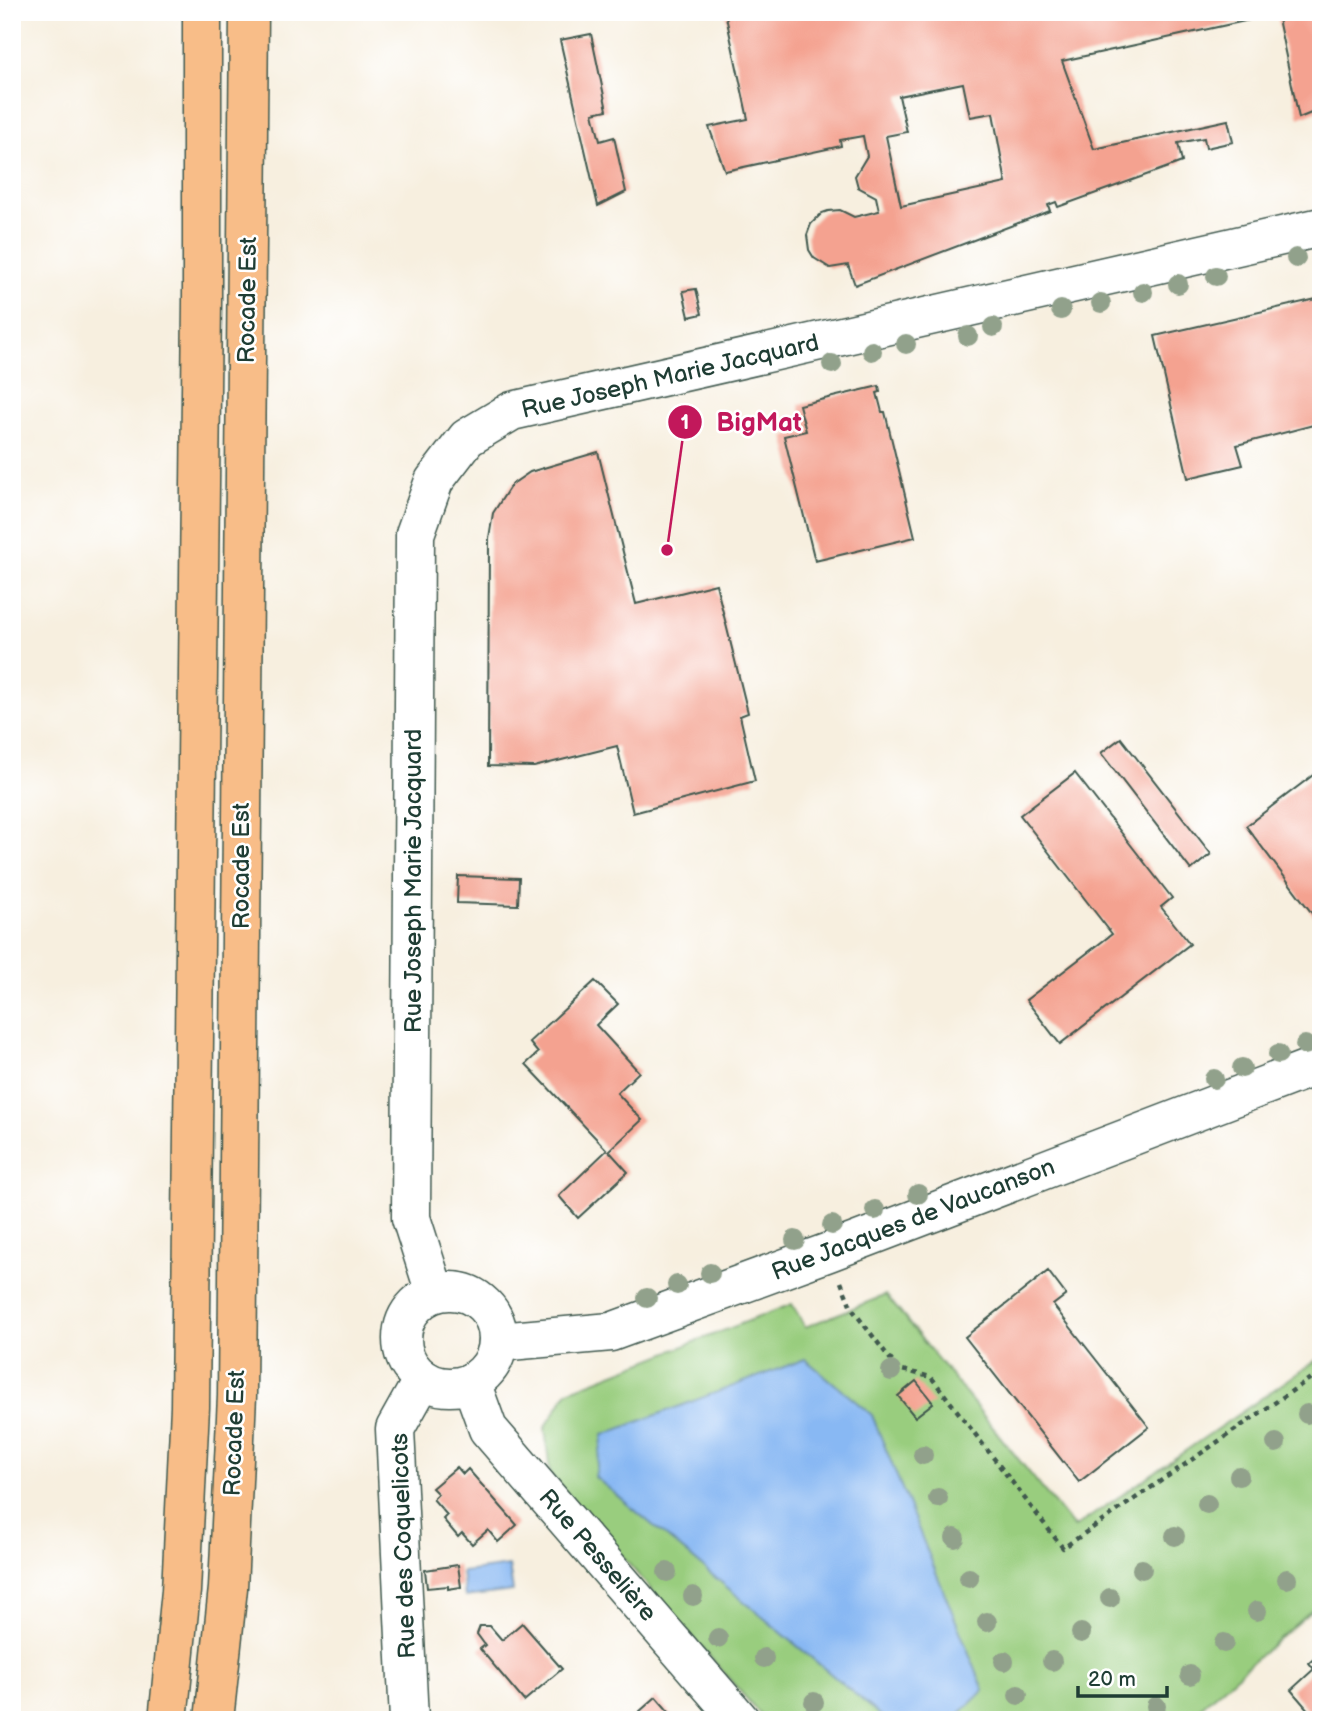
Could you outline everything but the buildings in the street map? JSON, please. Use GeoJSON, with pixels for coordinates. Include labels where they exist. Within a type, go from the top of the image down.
{"type":"FeatureCollection","features":[{"type":"Feature","properties":{"kind":"highway","name":"Rocade Est"},"geometry":{"type":"LineString","coordinates":[[168,1720],[181,1591],[190,1407],[202,301],[202,12]]}},
{"type":"Feature","properties":{"kind":"highway","name":"Rocade Est"},"geometry":{"type":"LineString","coordinates":[[214,1720],[228,1588],[237,1396],[249,170],[248,12]]}},
{"type":"Feature","properties":{"kind":"street","name":"Rue Joseph Marie Jacquard"},"geometry":{"type":"LineString","coordinates":[[435,1293],[411,1219],[415,534],[434,481],[467,438],[512,411],[1321,227]]}},
{"type":"Feature","properties":{"kind":"street","name":"Rue Jacques de Vaucanson"},"geometry":{"type":"LineString","coordinates":[[498,1342],[611,1332],[829,1252],[1321,1064]]}},
{"type":"Feature","properties":{"kind":"street"},"geometry":{"type":"LineString","coordinates":[[458,1292],[479,1301],[490,1312],[496,1326],[498,1342],[490,1366],[471,1382],[455,1387],[438,1386],[423,1379],[404,1355],[402,1340],[404,1325],[421,1300],[435,1293],[458,1292]]}},
{"type":"Feature","properties":{"kind":"street","name":"Rue des Coquelicots"},"geometry":{"type":"LineString","coordinates":[[409,1720],[395,1430],[423,1379]]}},
{"type":"Feature","properties":{"kind":"street","name":"Rue Pesselière"},"geometry":{"type":"LineString","coordinates":[[471,1382],[488,1429],[740,1720]]}},
{"type":"Feature","properties":{"kind":"path"},"geometry":{"type":"LineString","coordinates":[[829,1252],[852,1308],[898,1369],[930,1377],[1063,1548],[1321,1371]]}},
{"type":"Feature","properties":{"kind":"green space"},"geometry":{"type":"Polygon","coordinates":[[[886,1295],[1074,1528],[1321,1357],[1321,1602],[1186,1720],[765,1720],[550,1474],[545,1428],[568,1391],[792,1304],[805,1327],[886,1295]]]}},
{"type":"Feature","properties":{"kind":"water"},"geometry":{"type":"Polygon","coordinates":[[[805,1359],[872,1415],[984,1690],[953,1720],[886,1720],[595,1477],[603,1435],[805,1359]]]}},
{"type":"Feature","properties":{"kind":"water"},"geometry":{"type":"Polygon","coordinates":[[[509,1566],[513,1591],[465,1597],[462,1572],[509,1566]]]}},
{"type":"Feature","properties":{"kind":"place","name":"BigMat"},"geometry":{"type":"Point","coordinates":[667,550]}}]}
